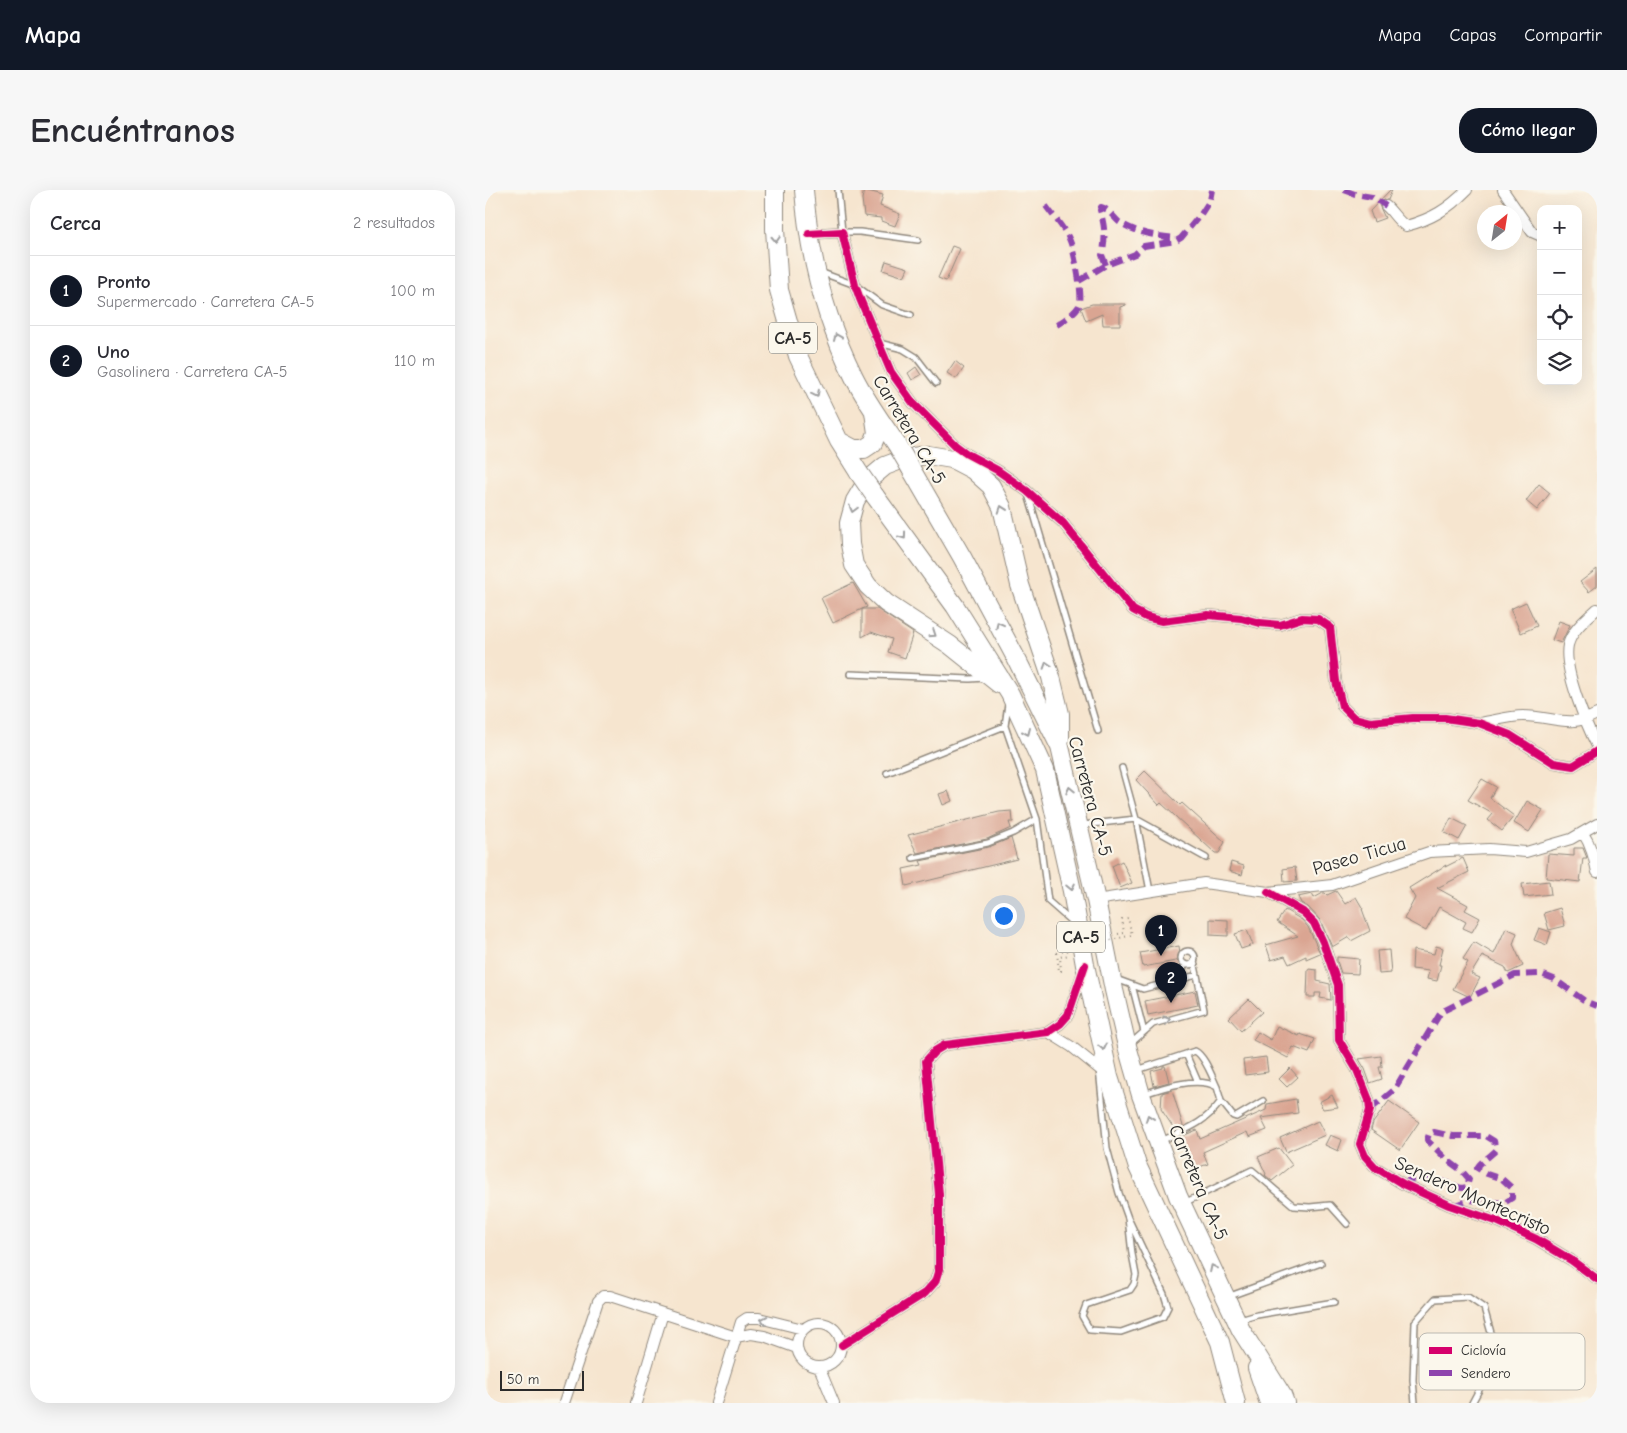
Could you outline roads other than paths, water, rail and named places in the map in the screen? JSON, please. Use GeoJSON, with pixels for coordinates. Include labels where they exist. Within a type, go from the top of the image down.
{"type":"FeatureCollection","features":[{"type":"Feature","properties":{"kind":"highway","name":"Carretera CA-5"},"geometry":{"type":"LineString","coordinates":[[775,190],[775,229],[779,290],[798,356],[839,440],[859,473],[955,606],[1010,694],[1045,770],[1072,891],[1104,1072],[1137,1165],[1220,1342],[1236,1403]]}},
{"type":"Feature","properties":{"kind":"highway","name":"Carretera CA-5"},"geometry":{"type":"LineString","coordinates":[[804,190],[815,270],[833,328],[854,377],[874,412],[897,445],[962,557],[1017,658],[1060,747],[1096,900],[1127,1046],[1141,1095],[1182,1204],[1239,1325],[1285,1403]]}},
{"type":"Feature","properties":{"kind":"highway"},"geometry":{"type":"LineString","coordinates":[[839,440],[854,449],[864,449],[873,443],[877,433],[874,412]]}},
{"type":"Feature","properties":{"kind":"highway"},"geometry":{"type":"LineString","coordinates":[[1010,694],[950,645],[886,603],[868,586],[854,565],[849,523],[855,501],[867,481],[885,466],[906,458],[928,455],[952,459],[973,470],[991,486],[1002,507],[1020,585],[1051,677],[1059,714],[1060,747]]}},
{"type":"Feature","properties":{"kind":"highway"},"geometry":{"type":"LineString","coordinates":[[1239,1325],[1260,1374],[1269,1403]]}},
{"type":"Feature","properties":{"kind":"street"},"geometry":{"type":"LineString","coordinates":[[1386,206],[1393,212],[1401,224],[1406,226],[1432,217],[1451,206],[1467,190]]}},
{"type":"Feature","properties":{"kind":"street"},"geometry":{"type":"LineString","coordinates":[[1503,190],[1532,232],[1537,234]]}},
{"type":"Feature","properties":{"kind":"street"},"geometry":{"type":"LineString","coordinates":[[809,234],[842,232],[855,285],[878,343],[891,372],[907,395],[956,446],[997,470],[1027,491],[1063,523],[1133,610],[1146,617],[1161,621],[1187,616],[1208,615],[1241,618],[1260,623],[1280,625],[1302,618],[1319,619],[1330,627],[1336,681],[1342,706],[1354,718],[1370,722],[1413,718],[1445,718],[1479,723],[1510,735],[1555,763],[1573,766],[1597,751]]}},
{"type":"Feature","properties":{"kind":"street"},"geometry":{"type":"LineString","coordinates":[[943,458],[946,437]]}},
{"type":"Feature","properties":{"kind":"street"},"geometry":{"type":"LineString","coordinates":[[1597,609],[1577,628],[1568,646],[1570,672],[1585,720],[1597,746]]}},
{"type":"Feature","properties":{"kind":"street"},"geometry":{"type":"LineString","coordinates":[[1479,723],[1523,716],[1570,722],[1585,720],[1597,714]]}},
{"type":"Feature","properties":{"kind":"street","name":"Paseo Ticua"},"geometry":{"type":"LineString","coordinates":[[1096,900],[1204,883],[1268,892],[1332,885],[1429,852],[1489,849],[1526,852],[1571,840],[1597,824]]}},
{"type":"Feature","properties":{"kind":"street"},"geometry":{"type":"LineString","coordinates":[[1583,833],[1593,851],[1597,872]]}},
{"type":"Feature","properties":{"kind":"street","name":"Sendero Montecristo"},"geometry":{"type":"LineString","coordinates":[[1268,892],[1303,912],[1314,923],[1323,942],[1338,986],[1339,1040],[1357,1070],[1369,1100],[1370,1110],[1360,1144],[1365,1156],[1375,1167],[1403,1184],[1449,1206],[1499,1222],[1536,1238],[1597,1279]]}},
{"type":"Feature","properties":{"kind":"street"},"geometry":{"type":"LineString","coordinates":[[842,1344],[925,1293],[935,1282],[939,1269],[939,1194],[926,1061],[935,1050],[945,1045],[1048,1032],[1060,1024],[1068,1015],[1085,965]]}},
{"type":"Feature","properties":{"kind":"street"},"geometry":{"type":"LineString","coordinates":[[1048,1032],[1072,1047],[1104,1072]]}},
{"type":"Feature","properties":{"kind":"street"},"geometry":{"type":"LineString","coordinates":[[564,1403],[598,1301],[603,1296],[610,1296],[736,1337],[751,1334],[763,1336],[797,1348]]}},
{"type":"Feature","properties":{"kind":"street"},"geometry":{"type":"LineString","coordinates":[[636,1403],[663,1313]]}},
{"type":"Feature","properties":{"kind":"street"},"geometry":{"type":"LineString","coordinates":[[716,1403],[741,1322],[747,1318],[759,1318],[803,1329]]}},
{"type":"Feature","properties":{"kind":"street"},"geometry":{"type":"LineString","coordinates":[[819,1322],[835,1328],[842,1344],[840,1353],[835,1361],[828,1366],[819,1368],[803,1361],[798,1354],[797,1348],[798,1336],[803,1329],[810,1324],[819,1322]]}},
{"type":"Feature","properties":{"kind":"street"},"geometry":{"type":"LineString","coordinates":[[819,1368],[834,1403]]}},
{"type":"Feature","properties":{"kind":"lane"},"geometry":{"type":"LineString","coordinates":[[838,190],[842,232],[860,232],[918,240]]}},
{"type":"Feature","properties":{"kind":"lane"},"geometry":{"type":"LineString","coordinates":[[815,270],[855,285],[882,305],[911,315]]}},
{"type":"Feature","properties":{"kind":"lane"},"geometry":{"type":"LineString","coordinates":[[878,343],[903,349],[916,357],[937,383]]}},
{"type":"Feature","properties":{"kind":"lane"},"geometry":{"type":"LineString","coordinates":[[1027,491],[1098,731]]}},
{"type":"Feature","properties":{"kind":"lane"},"geometry":{"type":"LineString","coordinates":[[849,674],[970,679],[991,678]]}},
{"type":"Feature","properties":{"kind":"lane"},"geometry":{"type":"LineString","coordinates":[[1010,694],[1005,726],[1037,819],[1048,901],[1079,930]]}},
{"type":"Feature","properties":{"kind":"lane"},"geometry":{"type":"LineString","coordinates":[[887,773],[1005,726]]}},
{"type":"Feature","properties":{"kind":"lane"},"geometry":{"type":"LineString","coordinates":[[1122,768],[1136,819],[1150,892]]}},
{"type":"Feature","properties":{"kind":"lane"},"geometry":{"type":"LineString","coordinates":[[913,858],[988,843],[1013,833],[1037,819]]}},
{"type":"Feature","properties":{"kind":"lane"},"geometry":{"type":"LineString","coordinates":[[1079,826],[1136,819],[1206,858]]}},
{"type":"Feature","properties":{"kind":"lane"},"geometry":{"type":"LineString","coordinates":[[1127,1046],[1153,1024],[1204,1010],[1193,954],[1187,951],[1181,958],[1185,964]]}},
{"type":"Feature","properties":{"kind":"lane"},"geometry":{"type":"LineString","coordinates":[[1185,964],[1189,965],[1194,961]]}},
{"type":"Feature","properties":{"kind":"lane"},"geometry":{"type":"LineString","coordinates":[[1179,980],[1185,964]]}},
{"type":"Feature","properties":{"kind":"lane"},"geometry":{"type":"LineString","coordinates":[[1112,978],[1143,989],[1197,975]]}},
{"type":"Feature","properties":{"kind":"lane"},"geometry":{"type":"LineString","coordinates":[[1132,985],[1144,1032]]}},
{"type":"Feature","properties":{"kind":"lane"},"geometry":{"type":"LineString","coordinates":[[1134,1071],[1195,1051],[1199,1052],[1217,1087],[1221,1101],[1233,1116],[1236,1117],[1263,1101]]}},
{"type":"Feature","properties":{"kind":"lane"},"geometry":{"type":"LineString","coordinates":[[1187,1054],[1198,1082]]}},
{"type":"Feature","properties":{"kind":"lane"},"geometry":{"type":"LineString","coordinates":[[1104,1072],[1107,1148],[1119,1193],[1168,1307],[1163,1317],[1121,1332],[1090,1330],[1082,1316],[1086,1305],[1130,1290],[1134,1284],[1136,1275],[1129,1218]]}},
{"type":"Feature","properties":{"kind":"lane"},"geometry":{"type":"LineString","coordinates":[[1141,1095],[1198,1082],[1209,1082],[1217,1087]]}},
{"type":"Feature","properties":{"kind":"lane"},"geometry":{"type":"LineString","coordinates":[[1158,1142],[1192,1128],[1215,1109],[1221,1101]]}},
{"type":"Feature","properties":{"kind":"lane"},"geometry":{"type":"LineString","coordinates":[[1182,1204],[1252,1170],[1294,1206],[1330,1205],[1347,1224]]}},
{"type":"Feature","properties":{"kind":"lane"},"geometry":{"type":"LineString","coordinates":[[1227,1297],[1321,1264]]}},
{"type":"Feature","properties":{"kind":"lane"},"geometry":{"type":"LineString","coordinates":[[1415,1403],[1413,1380],[1415,1322],[1435,1299],[1468,1297],[1484,1308],[1491,1333]]}},
{"type":"Feature","properties":{"kind":"lane"},"geometry":{"type":"LineString","coordinates":[[1239,1325],[1257,1315],[1335,1302]]}},
{"type":"Feature","properties":{"kind":"lane"},"geometry":{"type":"LineString","coordinates":[[1471,1403],[1479,1390]]}},
{"type":"Feature","properties":{"kind":"place","name":"Pronto"},"geometry":{"type":"Point","coordinates":[1161,956]}},
{"type":"Feature","properties":{"kind":"place","name":"Uno"},"geometry":{"type":"Point","coordinates":[1171,1003]}}]}
